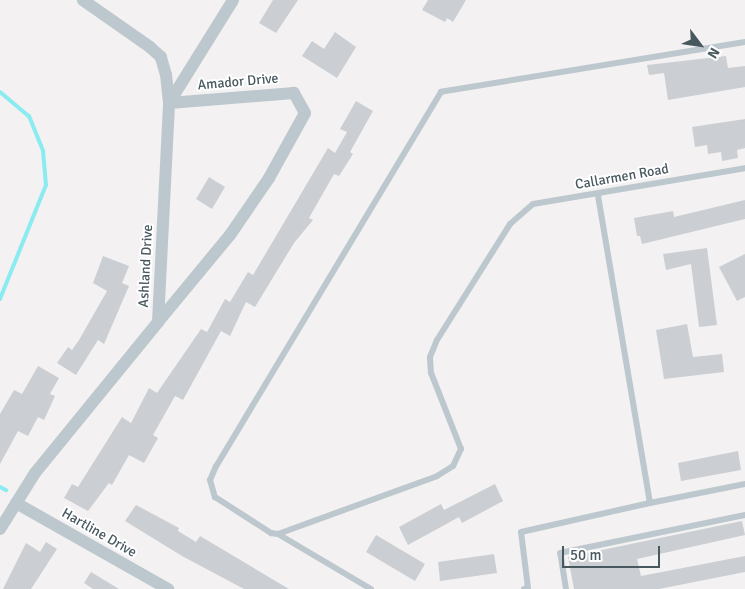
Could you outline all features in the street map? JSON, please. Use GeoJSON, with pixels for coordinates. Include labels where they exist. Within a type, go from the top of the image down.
{"type":"FeatureCollection","features":[{"type":"Feature","properties":{"kind":"street"},"geometry":{"type":"LineString","coordinates":[[83,0],[139,36],[161,57],[169,103]]}},
{"type":"Feature","properties":{"kind":"street","name":"Ashland Drive"},"geometry":{"type":"LineString","coordinates":[[0,529],[35,473],[158,322],[169,103],[233,0]]}},
{"type":"Feature","properties":{"kind":"street","name":"Amador Drive"},"geometry":{"type":"LineString","coordinates":[[158,322],[241,219],[274,170],[305,113],[294,93],[169,103]]}},
{"type":"Feature","properties":{"kind":"street","name":"Hartline Drive"},"geometry":{"type":"LineString","coordinates":[[16,503],[163,588]]}},
{"type":"Feature","properties":{"kind":"lane"},"geometry":{"type":"LineString","coordinates":[[371,589],[278,534],[271,533],[215,497],[210,480],[441,92],[745,42]]}},
{"type":"Feature","properties":{"kind":"lane","name":"Callarmen Road"},"geometry":{"type":"LineString","coordinates":[[278,534],[437,476],[453,466],[461,449],[430,373],[430,357],[436,340],[510,224],[533,204],[745,168]]}},
{"type":"Feature","properties":{"kind":"lane"},"geometry":{"type":"LineString","coordinates":[[598,194],[650,503]]}},
{"type":"Feature","properties":{"kind":"lane"},"geometry":{"type":"LineString","coordinates":[[524,589],[528,588],[521,532],[745,484]]}},
{"type":"Feature","properties":{"kind":"lane"},"geometry":{"type":"LineString","coordinates":[[566,589],[560,553],[745,515]]}},
{"type":"Feature","properties":{"kind":"building"},"geometry":{"type":"Polygon","coordinates":[[[273,0],[298,0],[276,33],[259,23],[273,0]]]}},
{"type":"Feature","properties":{"kind":"building"},"geometry":{"type":"Polygon","coordinates":[[[428,0],[466,0],[453,22],[447,18],[445,22],[422,10],[428,0]]]}},
{"type":"Feature","properties":{"kind":"building"},"geometry":{"type":"Polygon","coordinates":[[[335,32],[356,47],[337,78],[302,56],[312,41],[324,49],[335,32]]]}},
{"type":"Feature","properties":{"kind":"building"},"geometry":{"type":"Polygon","coordinates":[[[726,56],[728,68],[745,66],[745,87],[668,100],[664,73],[649,75],[647,65],[726,56]]]}},
{"type":"Feature","properties":{"kind":"building"},"geometry":{"type":"Polygon","coordinates":[[[356,101],[373,111],[350,152],[353,154],[339,176],[334,174],[309,218],[313,220],[294,243],[255,307],[246,302],[230,336],[221,331],[183,400],[175,396],[153,435],[158,438],[144,463],[129,455],[112,485],[109,483],[88,511],[64,498],[72,484],[78,487],[122,417],[131,423],[149,388],[157,393],[201,329],[207,332],[225,299],[230,302],[248,272],[253,275],[328,148],[335,153],[347,132],[340,129],[356,101]]]}},
{"type":"Feature","properties":{"kind":"building"},"geometry":{"type":"Polygon","coordinates":[[[745,119],[745,148],[737,150],[738,158],[722,161],[721,152],[708,154],[707,145],[695,147],[692,127],[745,119]]]}},
{"type":"Feature","properties":{"kind":"building"},"geometry":{"type":"Polygon","coordinates":[[[209,177],[225,187],[212,209],[196,199],[209,177]]]}},
{"type":"Feature","properties":{"kind":"building"},"geometry":{"type":"Polygon","coordinates":[[[745,200],[745,219],[642,244],[640,236],[637,236],[634,218],[673,211],[674,217],[745,200]]]}},
{"type":"Feature","properties":{"kind":"building"},"geometry":{"type":"Polygon","coordinates":[[[707,248],[717,325],[699,327],[691,264],[666,270],[663,254],[707,248]]]}},
{"type":"Feature","properties":{"kind":"building"},"geometry":{"type":"Polygon","coordinates":[[[745,254],[745,297],[737,301],[719,267],[745,254]]]}},
{"type":"Feature","properties":{"kind":"building"},"geometry":{"type":"Polygon","coordinates":[[[103,256],[129,266],[122,283],[129,286],[104,344],[98,340],[76,375],[57,363],[68,347],[72,350],[79,340],[107,291],[93,283],[103,256]]]}},
{"type":"Feature","properties":{"kind":"building"},"geometry":{"type":"Polygon","coordinates":[[[687,324],[693,357],[722,354],[724,372],[664,379],[656,330],[687,324]]]}},
{"type":"Feature","properties":{"kind":"building"},"geometry":{"type":"Polygon","coordinates":[[[38,366],[59,378],[50,394],[55,396],[44,420],[38,417],[28,436],[18,431],[0,464],[0,414],[14,390],[22,394],[38,366]]]}},
{"type":"Feature","properties":{"kind":"building"},"geometry":{"type":"Polygon","coordinates":[[[738,451],[741,470],[681,481],[678,463],[738,451]]]}},
{"type":"Feature","properties":{"kind":"building"},"geometry":{"type":"Polygon","coordinates":[[[495,484],[503,501],[462,523],[459,517],[408,545],[399,527],[441,504],[444,510],[495,484]]]}},
{"type":"Feature","properties":{"kind":"building"},"geometry":{"type":"Polygon","coordinates":[[[136,505],[179,528],[178,531],[196,542],[200,536],[289,589],[244,589],[182,556],[125,521],[136,505]]]}},
{"type":"Feature","properties":{"kind":"building"},"geometry":{"type":"Polygon","coordinates":[[[742,521],[745,535],[637,559],[641,576],[745,556],[745,572],[659,589],[574,589],[568,557],[742,521]]]}},
{"type":"Feature","properties":{"kind":"building"},"geometry":{"type":"Polygon","coordinates":[[[376,535],[425,564],[415,581],[366,552],[376,535]]]}},
{"type":"Feature","properties":{"kind":"building"},"geometry":{"type":"Polygon","coordinates":[[[46,542],[57,549],[31,589],[3,589],[26,543],[40,552],[46,542]]]}},
{"type":"Feature","properties":{"kind":"building"},"geometry":{"type":"Polygon","coordinates":[[[494,554],[497,573],[440,581],[438,562],[494,554]]]}},
{"type":"Feature","properties":{"kind":"building"},"geometry":{"type":"Polygon","coordinates":[[[91,572],[119,589],[93,589],[84,583],[91,572]]]}},
{"type":"Feature","properties":{"kind":"waterway"},"geometry":{"type":"LineString","coordinates":[[0,92],[29,116],[43,151],[46,185],[0,299]]}},
{"type":"Feature","properties":{"kind":"waterway"},"geometry":{"type":"LineString","coordinates":[[0,487],[6,490]]}}]}
